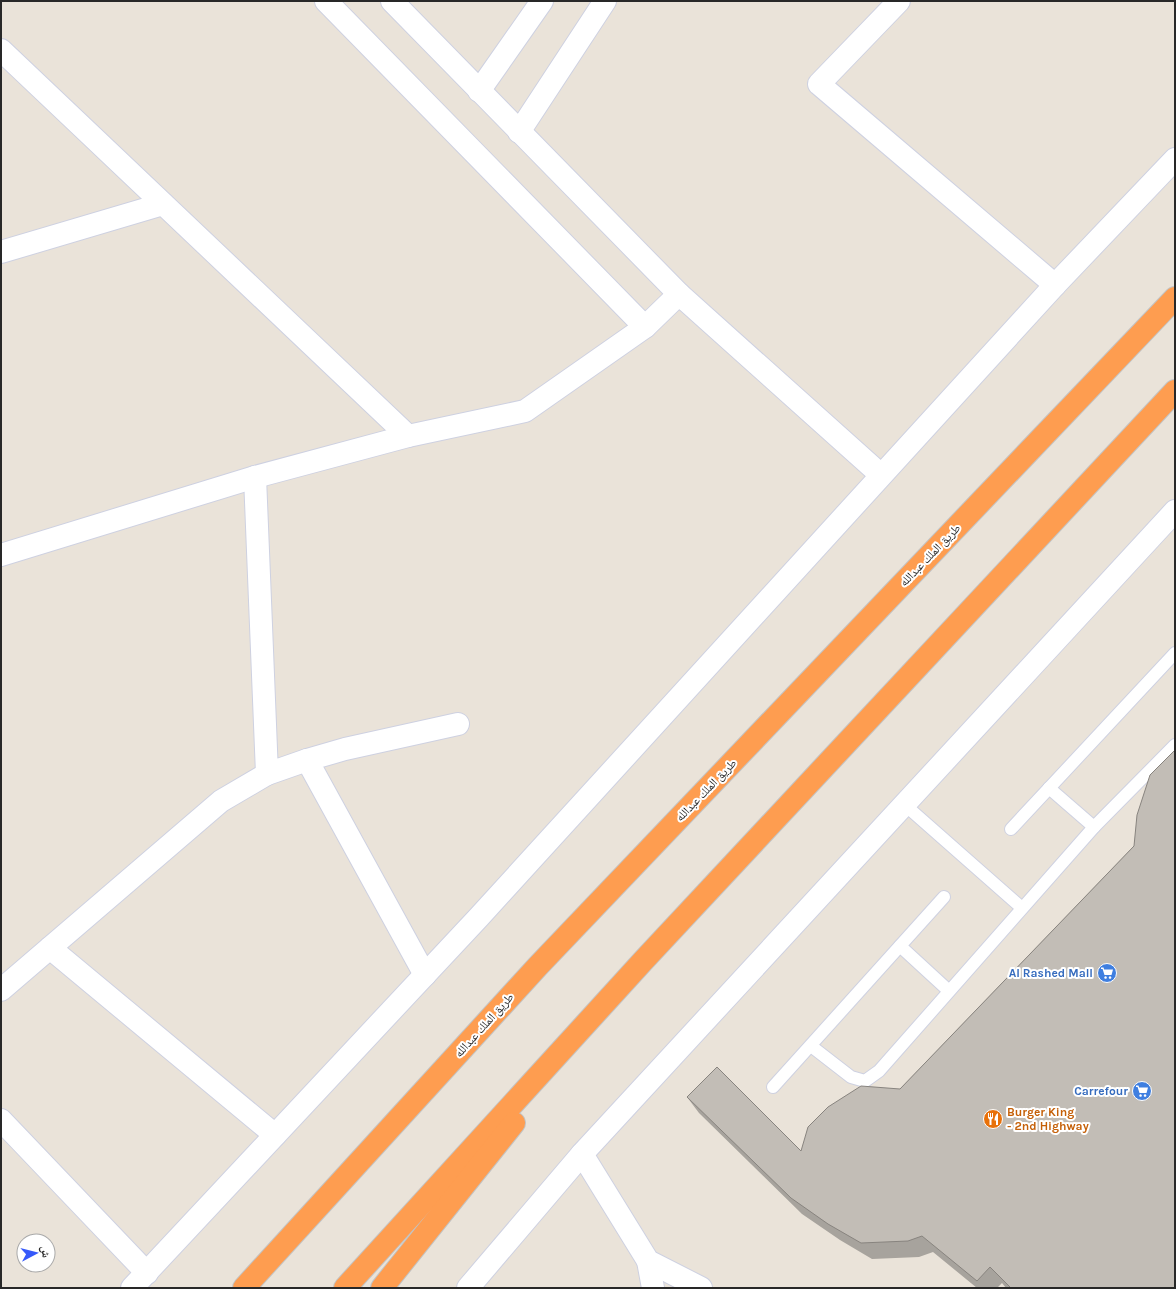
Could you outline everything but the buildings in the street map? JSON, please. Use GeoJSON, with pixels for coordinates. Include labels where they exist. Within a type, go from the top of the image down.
{"type":"FeatureCollection","features":[{"type":"Feature","properties":{"kind":"highway","name":"طريق الملك عبدالله"},"geometry":{"type":"LineString","coordinates":[[244,1288],[538,966],[1175,298]]}},
{"type":"Feature","properties":{"kind":"highway"},"geometry":{"type":"LineString","coordinates":[[345,1288],[643,961],[1175,391]]}},
{"type":"Feature","properties":{"kind":"highway"},"geometry":{"type":"LineString","coordinates":[[382,1288],[643,961]]}},
{"type":"Feature","properties":{"kind":"street"},"geometry":{"type":"LineString","coordinates":[[326,1],[645,327]]}},
{"type":"Feature","properties":{"kind":"street"},"geometry":{"type":"LineString","coordinates":[[392,1],[679,294],[881,476]]}},
{"type":"Feature","properties":{"kind":"street"},"geometry":{"type":"LineString","coordinates":[[479,90],[542,1]]}},
{"type":"Feature","properties":{"kind":"street"},"geometry":{"type":"LineString","coordinates":[[519,132],[606,1]]}},
{"type":"Feature","properties":{"kind":"street"},"geometry":{"type":"LineString","coordinates":[[899,1],[819,84],[1055,284]]}},
{"type":"Feature","properties":{"kind":"street"},"geometry":{"type":"LineString","coordinates":[[1,50],[408,436]]}},
{"type":"Feature","properties":{"kind":"street"},"geometry":{"type":"LineString","coordinates":[[1,1120],[140,1280],[424,975],[1055,284],[1175,158]]}},
{"type":"Feature","properties":{"kind":"street"},"geometry":{"type":"LineString","coordinates":[[1,252],[163,204]]}},
{"type":"Feature","properties":{"kind":"street"},"geometry":{"type":"LineString","coordinates":[[1,555],[255,477],[408,436],[525,411],[645,327],[679,294]]}},
{"type":"Feature","properties":{"kind":"street"},"geometry":{"type":"LineString","coordinates":[[255,477],[267,774]]}},
{"type":"Feature","properties":{"kind":"street"},"geometry":{"type":"LineString","coordinates":[[478,1284],[582,1154],[1175,511]]}},
{"type":"Feature","properties":{"kind":"street"},"geometry":{"type":"LineString","coordinates":[[1,990],[221,801],[267,774],[345,749],[458,724]]}},
{"type":"Feature","properties":{"kind":"street"},"geometry":{"type":"LineString","coordinates":[[307,760],[424,975]]}},
{"type":"Feature","properties":{"kind":"street"},"geometry":{"type":"LineString","coordinates":[[50,948],[276,1135]]}},
{"type":"Feature","properties":{"kind":"street"},"geometry":{"type":"LineString","coordinates":[[582,1154],[648,1261],[653,1288]]}},
{"type":"Feature","properties":{"kind":"street"},"geometry":{"type":"LineString","coordinates":[[648,1261],[701,1288]]}},
{"type":"Feature","properties":{"kind":"lane"},"geometry":{"type":"LineString","coordinates":[[1011,828],[1175,653]]}},
{"type":"Feature","properties":{"kind":"lane"},"geometry":{"type":"LineString","coordinates":[[811,1046],[851,1077],[865,1081],[879,1071],[1094,827],[1175,745]]}},
{"type":"Feature","properties":{"kind":"lane"},"geometry":{"type":"LineString","coordinates":[[1049,788],[1094,827]]}},
{"type":"Feature","properties":{"kind":"lane"},"geometry":{"type":"LineString","coordinates":[[905,805],[1022,908]]}},
{"type":"Feature","properties":{"kind":"lane"},"geometry":{"type":"LineString","coordinates":[[773,1087],[944,897]]}},
{"type":"Feature","properties":{"kind":"lane"},"geometry":{"type":"LineString","coordinates":[[900,946],[949,991]]}},
{"type":"Feature","properties":{"kind":"place","name":"Al Rashed Mall"},"geometry":{"type":"Point","coordinates":[1107,973]}},
{"type":"Feature","properties":{"kind":"place","name":"Carrefour"},"geometry":{"type":"Point","coordinates":[1142,1091]}},
{"type":"Feature","properties":{"kind":"place","name":"Burger King - 2nd Highway"},"geometry":{"type":"Point","coordinates":[993,1119]}}]}
